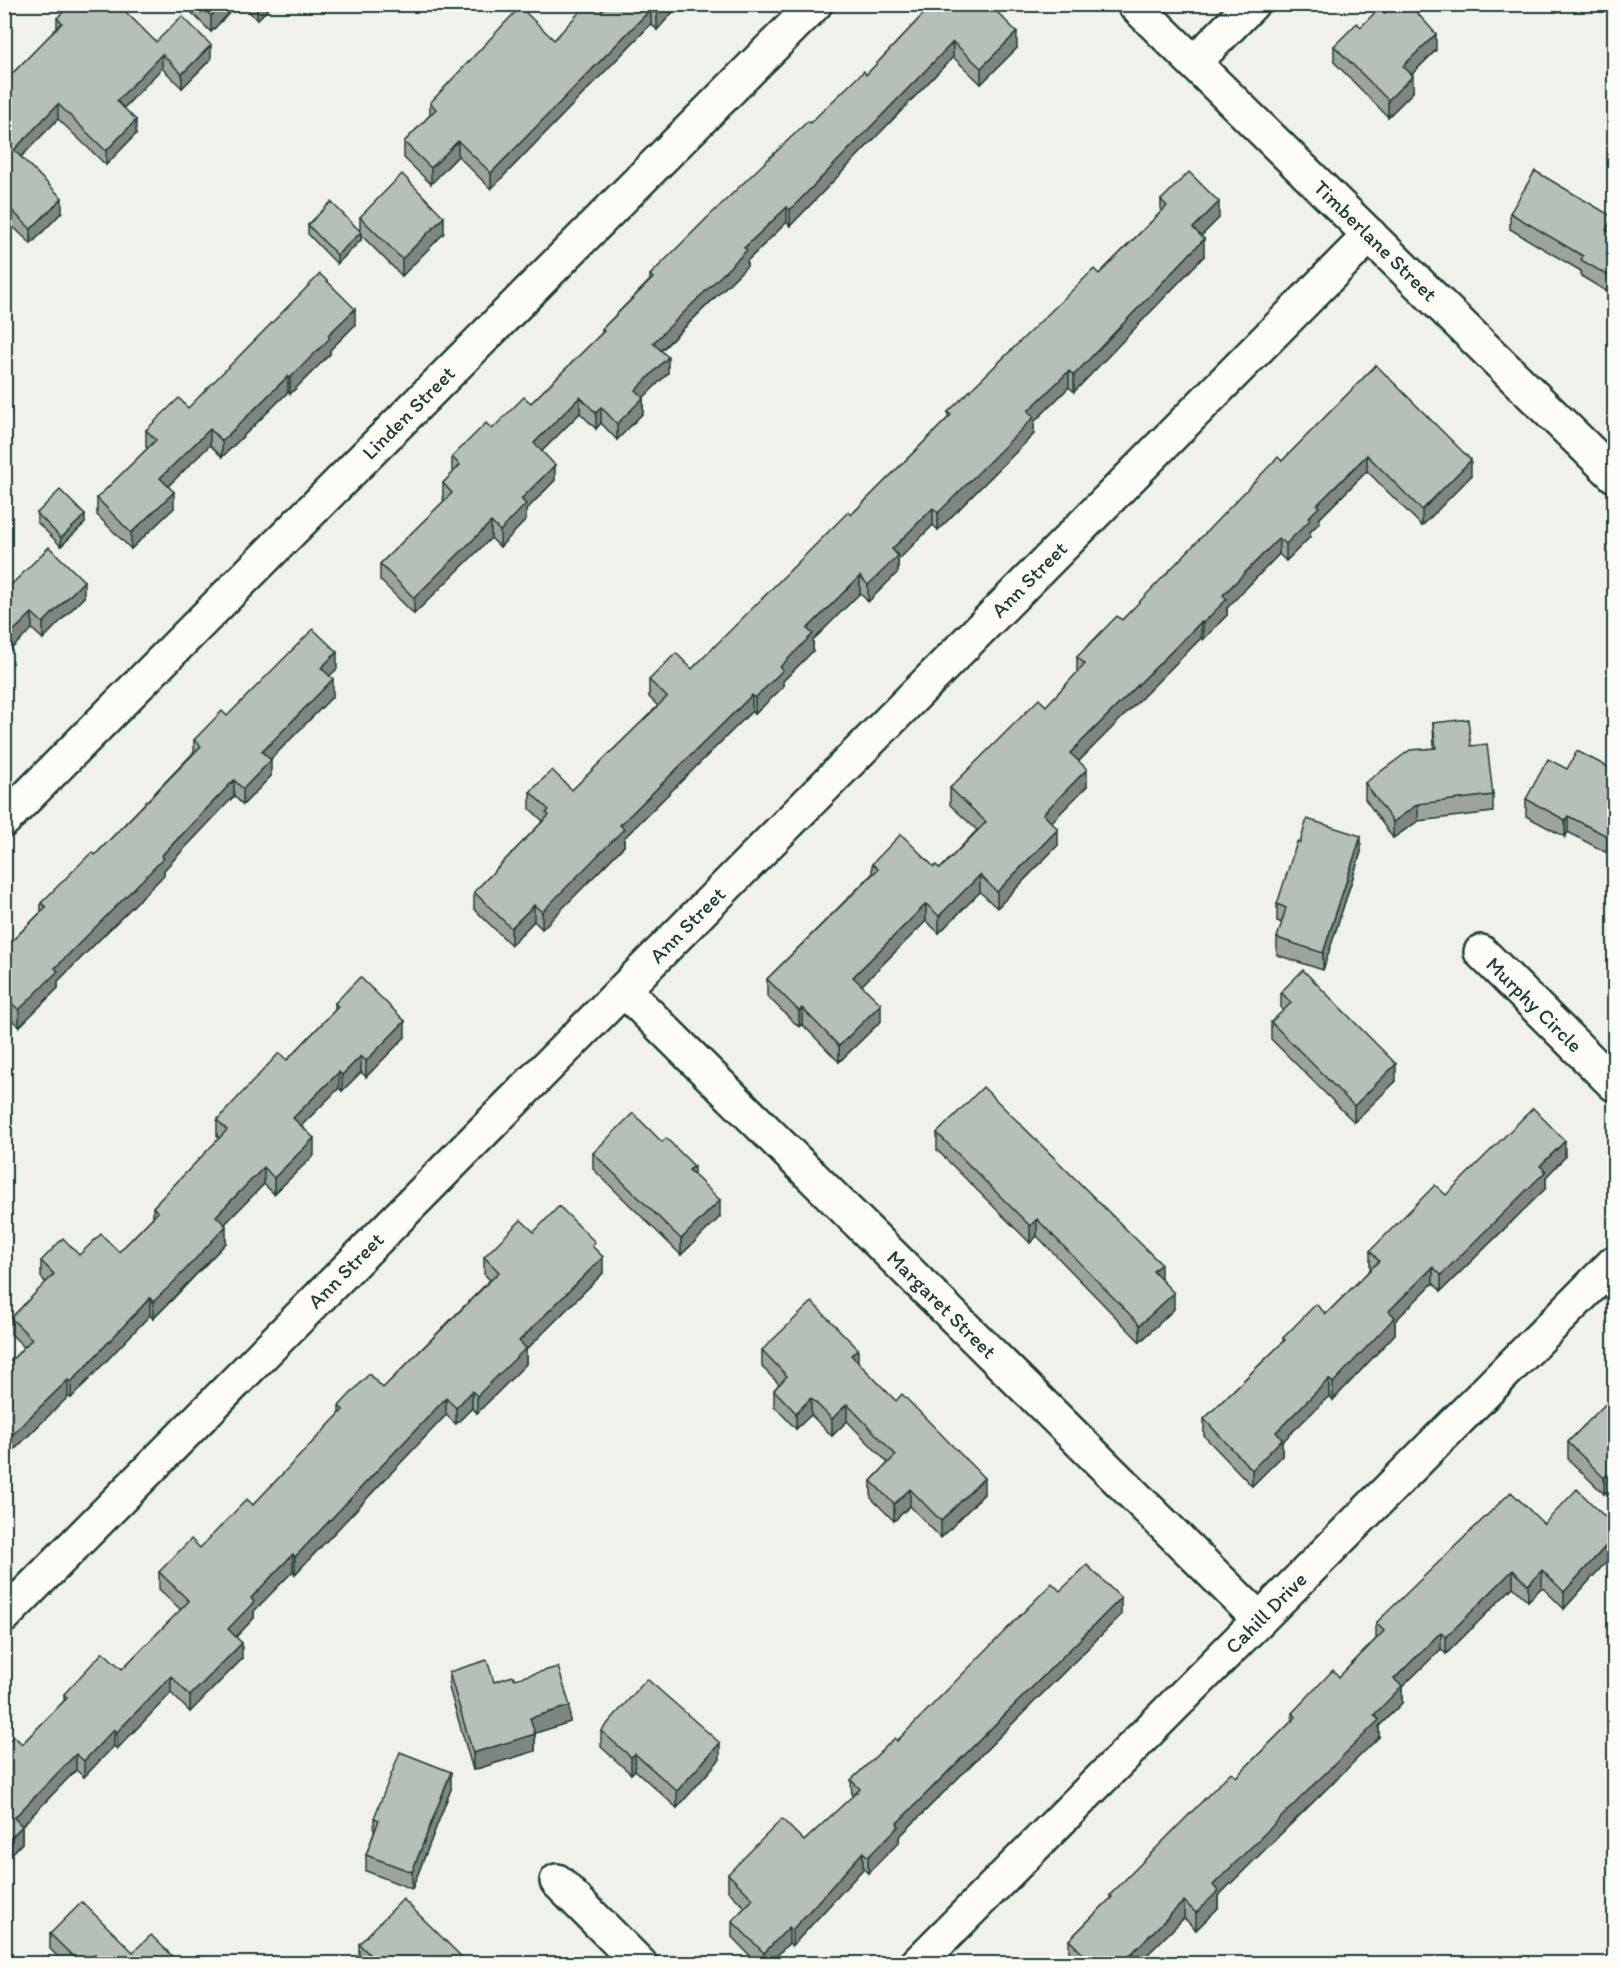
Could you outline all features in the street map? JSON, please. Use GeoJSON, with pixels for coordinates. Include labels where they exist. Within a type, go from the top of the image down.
{"type":"FeatureCollection","features":[{"type":"Feature","properties":{"kind":"street","name":"Linden Street"},"geometry":{"type":"LineString","coordinates":[[4,820],[815,4]]}},
{"type":"Feature","properties":{"kind":"street","name":"Timberlane Street"},"geometry":{"type":"LineString","coordinates":[[1134,4],[1613,470]]}},
{"type":"Feature","properties":{"kind":"street"},"geometry":{"type":"LineString","coordinates":[[1195,62],[1252,4]]}},
{"type":"Feature","properties":{"kind":"street","name":"Ann Street"},"geometry":{"type":"LineString","coordinates":[[4,1616],[1370,235]]}},
{"type":"Feature","properties":{"kind":"street","name":"Murphy Circle"},"geometry":{"type":"LineString","coordinates":[[1481,952],[1614,1084]]}},
{"type":"Feature","properties":{"kind":"street","name":"Margaret Street"},"geometry":{"type":"LineString","coordinates":[[624,990],[1259,1619]]}},
{"type":"Feature","properties":{"kind":"street","name":"Cahill Drive"},"geometry":{"type":"LineString","coordinates":[[917,1964],[1614,1263]]}},
{"type":"Feature","properties":{"kind":"street"},"geometry":{"type":"LineString","coordinates":[[557,1881],[640,1964]]}},
{"type":"Feature","properties":{"kind":"building"},"geometry":{"type":"Polygon","coordinates":[[[71,4],[118,4],[156,42],[182,16],[211,45],[182,74],[162,54],[117,101],[136,120],[106,151],[58,104],[14,150],[62,198],[31,229],[4,203],[4,82],[62,23],[57,18],[71,4]]]}},
{"type":"Feature","properties":{"kind":"building"},"geometry":{"type":"Polygon","coordinates":[[[199,4],[223,4],[211,16],[199,4]]]}},
{"type":"Feature","properties":{"kind":"building"},"geometry":{"type":"Polygon","coordinates":[[[587,4],[596,4],[602,11],[608,4],[665,4],[657,14],[651,9],[491,173],[458,141],[431,168],[404,142],[436,109],[430,103],[520,7],[554,40],[587,4]]]}},
{"type":"Feature","properties":{"kind":"building"},"geometry":{"type":"Polygon","coordinates":[[[933,4],[989,4],[1017,32],[981,68],[953,42],[790,210],[787,207],[744,248],[747,250],[653,343],[668,357],[636,390],[643,398],[617,424],[601,407],[596,413],[580,397],[534,443],[555,465],[521,499],[526,504],[500,531],[491,522],[414,598],[380,564],[452,493],[443,483],[460,465],[452,457],[486,423],[492,429],[524,397],[531,403],[604,331],[602,329],[653,278],[650,275],[707,218],[808,121],[810,123],[864,71],[866,75],[933,4]]]}},
{"type":"Feature","properties":{"kind":"building"},"geometry":{"type":"Polygon","coordinates":[[[1393,4],[1409,4],[1436,34],[1403,66],[1413,76],[1388,100],[1334,46],[1357,23],[1361,27],[1379,8],[1385,13],[1393,4]]]}},
{"type":"Feature","properties":{"kind":"building"},"geometry":{"type":"Polygon","coordinates":[[[1535,171],[1613,217],[1606,230],[1614,235],[1614,279],[1581,260],[1583,256],[1510,213],[1535,171]]]}},
{"type":"Feature","properties":{"kind":"building"},"geometry":{"type":"Polygon","coordinates":[[[1189,172],[1219,202],[1193,228],[1204,239],[1074,375],[1069,371],[1028,411],[1034,417],[938,513],[933,508],[892,549],[898,556],[868,585],[860,576],[807,629],[813,634],[780,667],[783,670],[755,698],[752,695],[620,825],[624,829],[542,912],[534,905],[511,928],[474,892],[549,815],[546,813],[549,810],[530,792],[552,770],[572,790],[667,697],[649,680],[676,653],[692,669],[848,512],[851,515],[951,415],[948,412],[1094,269],[1099,274],[1167,206],[1161,200],[1189,172]]]}},
{"type":"Feature","properties":{"kind":"building"},"geometry":{"type":"Polygon","coordinates":[[[402,174],[444,217],[402,259],[360,217],[402,174]]]}},
{"type":"Feature","properties":{"kind":"building"},"geometry":{"type":"Polygon","coordinates":[[[331,202],[361,232],[337,255],[308,225],[331,202]]]}},
{"type":"Feature","properties":{"kind":"building"},"geometry":{"type":"Polygon","coordinates":[[[320,274],[355,309],[328,335],[330,338],[290,378],[288,376],[222,441],[210,429],[160,478],[174,492],[131,533],[97,498],[156,440],[146,430],[179,398],[188,408],[320,274]]]}},
{"type":"Feature","properties":{"kind":"building"},"geometry":{"type":"Polygon","coordinates":[[[1376,365],[1471,460],[1422,510],[1367,455],[1317,505],[1319,507],[1308,518],[1310,520],[1286,544],[1279,538],[1223,595],[1227,599],[1070,753],[1087,769],[1043,814],[1058,829],[997,892],[980,875],[939,916],[926,904],[853,977],[881,1004],[839,1046],[802,1008],[799,1011],[767,979],[878,869],[872,864],[901,834],[934,867],[936,865],[940,869],[986,822],[950,788],[1039,699],[1046,706],[1085,664],[1077,657],[1117,616],[1122,620],[1278,457],[1282,461],[1376,365]]]}},
{"type":"Feature","properties":{"kind":"building"},"geometry":{"type":"Polygon","coordinates":[[[60,490],[85,515],[61,538],[37,513],[60,490]]]}},
{"type":"Feature","properties":{"kind":"building"},"geometry":{"type":"Polygon","coordinates":[[[49,547],[84,581],[43,623],[32,613],[4,640],[4,592],[49,547]]]}},
{"type":"Feature","properties":{"kind":"building"},"geometry":{"type":"Polygon","coordinates":[[[313,629],[337,652],[321,668],[333,679],[262,752],[271,760],[243,789],[234,780],[161,856],[164,858],[55,968],[58,971],[19,1010],[4,996],[4,949],[46,907],[41,903],[92,852],[95,855],[201,746],[194,740],[222,711],[227,716],[313,629]]]}},
{"type":"Feature","properties":{"kind":"building"},"geometry":{"type":"Polygon","coordinates":[[[1468,719],[1471,746],[1487,744],[1493,795],[1418,804],[1393,822],[1365,783],[1410,750],[1436,748],[1433,723],[1468,719]]]}},
{"type":"Feature","properties":{"kind":"building"},"geometry":{"type":"Polygon","coordinates":[[[1577,751],[1614,770],[1614,832],[1610,830],[1607,836],[1568,816],[1565,820],[1526,799],[1548,759],[1567,769],[1577,751]]]}},
{"type":"Feature","properties":{"kind":"building"},"geometry":{"type":"Polygon","coordinates":[[[1307,819],[1361,836],[1323,953],[1277,938],[1286,908],[1277,904],[1307,819]]]}},
{"type":"Feature","properties":{"kind":"building"},"geometry":{"type":"Polygon","coordinates":[[[1303,970],[1396,1064],[1354,1106],[1271,1022],[1291,1003],[1281,992],[1303,970]]]}},
{"type":"Feature","properties":{"kind":"building"},"geometry":{"type":"Polygon","coordinates":[[[360,977],[405,1021],[366,1061],[361,1056],[342,1075],[339,1072],[293,1118],[314,1138],[274,1178],[264,1167],[216,1216],[226,1226],[173,1283],[153,1302],[150,1298],[71,1382],[68,1380],[4,1443],[4,1368],[32,1339],[11,1318],[54,1274],[41,1261],[63,1238],[79,1255],[101,1234],[119,1252],[158,1212],[153,1207],[227,1130],[217,1120],[279,1053],[287,1060],[338,1007],[335,1003],[360,977]]]}},
{"type":"Feature","properties":{"kind":"building"},"geometry":{"type":"Polygon","coordinates":[[[983,1087],[1161,1264],[1153,1271],[1174,1293],[1140,1325],[1037,1219],[1030,1226],[937,1133],[983,1087]]]}},
{"type":"Feature","properties":{"kind":"building"},"geometry":{"type":"Polygon","coordinates":[[[1533,1108],[1565,1141],[1540,1166],[1546,1171],[1441,1275],[1433,1267],[1389,1311],[1395,1317],[1333,1383],[1329,1379],[1276,1432],[1282,1439],[1252,1470],[1204,1419],[1285,1340],[1283,1338],[1316,1304],[1326,1314],[1379,1261],[1370,1251],[1435,1185],[1446,1195],[1533,1108]]]}},
{"type":"Feature","properties":{"kind":"building"},"geometry":{"type":"Polygon","coordinates":[[[633,1113],[662,1142],[666,1138],[694,1166],[689,1170],[720,1200],[681,1239],[593,1153],[633,1113]]]}},
{"type":"Feature","properties":{"kind":"building"},"geometry":{"type":"Polygon","coordinates":[[[559,1206],[595,1242],[592,1246],[603,1257],[519,1341],[526,1348],[477,1396],[472,1391],[456,1408],[446,1398],[295,1557],[293,1554],[251,1598],[254,1602],[228,1629],[242,1643],[190,1696],[171,1676],[117,1732],[114,1729],[84,1761],[76,1754],[14,1818],[22,1826],[4,1845],[4,1745],[14,1736],[22,1744],[67,1698],[64,1694],[103,1652],[122,1669],[189,1601],[159,1572],[191,1539],[200,1548],[247,1499],[253,1505],[343,1410],[339,1406],[369,1374],[383,1388],[499,1272],[484,1257],[521,1220],[534,1232],[559,1206]]]}},
{"type":"Feature","properties":{"kind":"building"},"geometry":{"type":"Polygon","coordinates":[[[812,1302],[858,1349],[851,1355],[896,1401],[902,1394],[984,1478],[941,1521],[910,1489],[894,1504],[871,1481],[896,1455],[847,1404],[832,1419],[811,1398],[796,1413],[774,1390],[787,1376],[762,1350],[812,1302]]]}},
{"type":"Feature","properties":{"kind":"building"},"geometry":{"type":"Polygon","coordinates":[[[1614,1395],[1614,1467],[1604,1478],[1568,1442],[1614,1395]]]}},
{"type":"Feature","properties":{"kind":"building"},"geometry":{"type":"Polygon","coordinates":[[[1577,1489],[1614,1526],[1614,1537],[1564,1592],[1542,1570],[1528,1585],[1513,1570],[1446,1637],[1441,1632],[1394,1679],[1402,1686],[1374,1715],[1379,1720],[1213,1885],[1218,1891],[1196,1913],[1184,1901],[1130,1955],[1139,1964],[1075,1964],[1084,1955],[1069,1940],[1112,1897],[1110,1895],[1231,1772],[1236,1777],[1296,1717],[1292,1713],[1333,1670],[1339,1677],[1384,1631],[1376,1623],[1511,1492],[1544,1524],[1577,1489]]]}},
{"type":"Feature","properties":{"kind":"building"},"geometry":{"type":"Polygon","coordinates":[[[1087,1565],[1121,1598],[897,1823],[899,1826],[868,1857],[863,1852],[792,1930],[789,1927],[764,1953],[732,1921],[753,1899],[728,1874],[782,1819],[804,1841],[860,1789],[851,1780],[895,1738],[897,1741],[1052,1583],[1060,1591],[1087,1565]]]}},
{"type":"Feature","properties":{"kind":"building"},"geometry":{"type":"Polygon","coordinates":[[[487,1660],[494,1682],[513,1676],[515,1679],[558,1667],[570,1706],[530,1718],[535,1734],[473,1753],[449,1672],[487,1660]]]}},
{"type":"Feature","properties":{"kind":"building"},"geometry":{"type":"Polygon","coordinates":[[[647,1679],[720,1743],[677,1791],[635,1754],[631,1757],[601,1731],[647,1679]]]}},
{"type":"Feature","properties":{"kind":"building"},"geometry":{"type":"Polygon","coordinates":[[[400,1752],[451,1772],[412,1872],[366,1855],[379,1820],[374,1818],[400,1752]]]}},
{"type":"Feature","properties":{"kind":"building"},"geometry":{"type":"Polygon","coordinates":[[[403,1899],[469,1964],[379,1964],[359,1944],[403,1899]]]}},
{"type":"Feature","properties":{"kind":"building"},"geometry":{"type":"Polygon","coordinates":[[[82,1902],[133,1952],[151,1935],[180,1964],[105,1964],[95,1954],[85,1964],[81,1964],[50,1934],[82,1902]]]}}]}
